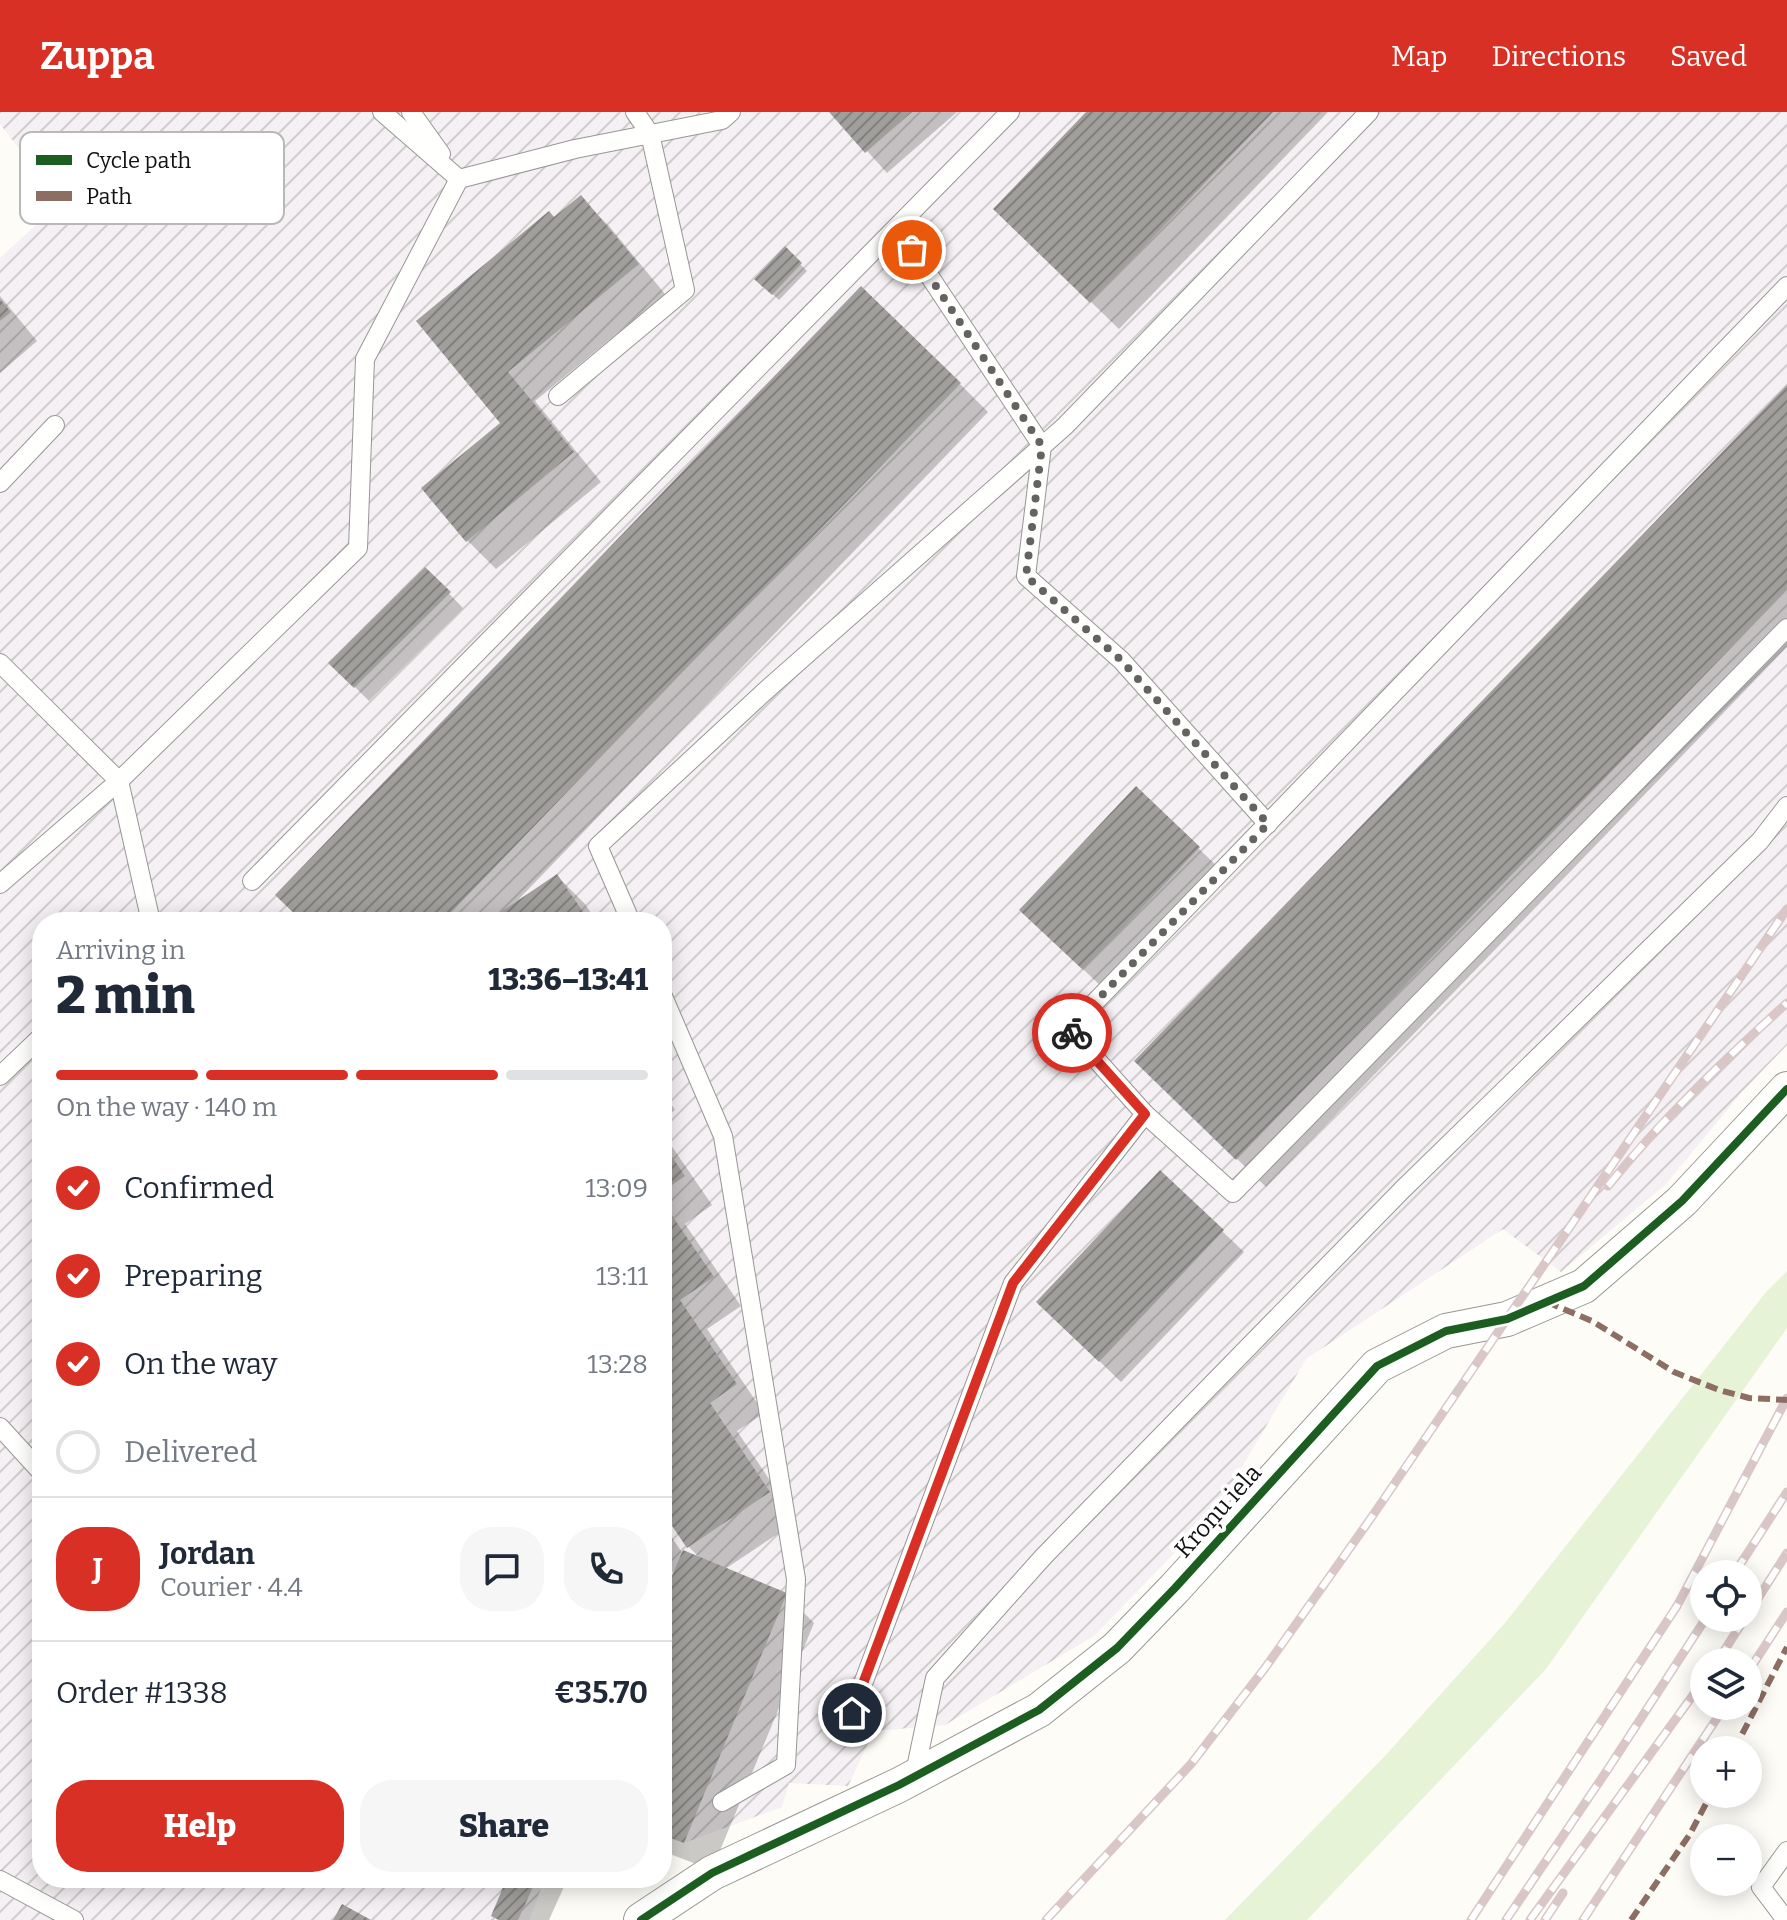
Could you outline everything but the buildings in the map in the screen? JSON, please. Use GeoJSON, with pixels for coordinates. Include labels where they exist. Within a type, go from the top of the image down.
{"type":"FeatureCollection","features":[{"type":"Feature","properties":{"kind":"street","name":"Kroņu iela"},"geometry":{"type":"LineString","coordinates":[[641,1920],[712,1873],[913,1778],[1039,1710],[1117,1648],[1377,1366],[1446,1331],[1507,1319],[1584,1286],[1682,1201],[1787,1089]]}},
{"type":"Feature","properties":{"kind":"lane"},"geometry":{"type":"LineString","coordinates":[[382,112],[459,179]]}},
{"type":"Feature","properties":{"kind":"lane"},"geometry":{"type":"LineString","coordinates":[[411,112],[459,179]]}},
{"type":"Feature","properties":{"kind":"lane"},"geometry":{"type":"LineString","coordinates":[[558,396],[685,290],[650,134],[635,112]]}},
{"type":"Feature","properties":{"kind":"lane"},"geometry":{"type":"LineString","coordinates":[[0,884],[119,781],[358,548],[365,359],[459,179],[575,149],[722,120],[731,112]]}},
{"type":"Feature","properties":{"kind":"lane"},"geometry":{"type":"LineString","coordinates":[[252,881],[1010,112]]}},
{"type":"Feature","properties":{"kind":"lane"},"geometry":{"type":"LineString","coordinates":[[627,912],[598,846],[763,693],[1065,426],[1369,112]]}},
{"type":"Feature","properties":{"kind":"lane"},"geometry":{"type":"LineString","coordinates":[[897,227],[1042,446],[1026,576],[1121,660],[1268,824]]}},
{"type":"Feature","properties":{"kind":"lane"},"geometry":{"type":"LineString","coordinates":[[1787,286],[1069,1029],[1145,1114],[1233,1193],[1787,628]]}},
{"type":"Feature","properties":{"kind":"lane"},"geometry":{"type":"LineString","coordinates":[[0,483],[55,425]]}},
{"type":"Feature","properties":{"kind":"lane"},"geometry":{"type":"LineString","coordinates":[[0,663],[119,781],[149,912]]}},
{"type":"Feature","properties":{"kind":"lane"},"geometry":{"type":"LineString","coordinates":[[913,1778],[935,1678],[1024,1578],[1403,1189],[1760,841],[1787,806]]}},
{"type":"Feature","properties":{"kind":"lane"},"geometry":{"type":"LineString","coordinates":[[672,1017],[723,1136],[796,1579],[786,1765],[722,1802]]}},
{"type":"Feature","properties":{"kind":"lane"},"geometry":{"type":"LineString","coordinates":[[0,1076],[32,1046]]}},
{"type":"Feature","properties":{"kind":"lane"},"geometry":{"type":"LineString","coordinates":[[852,1713],[1013,1283],[1145,1114]]}},
{"type":"Feature","properties":{"kind":"lane"},"geometry":{"type":"LineString","coordinates":[[0,1427],[32,1462]]}},
{"type":"Feature","properties":{"kind":"lane"},"geometry":{"type":"LineString","coordinates":[[1786,1920],[1761,1887],[1787,1851]]}},
{"type":"Feature","properties":{"kind":"lane"},"geometry":{"type":"LineString","coordinates":[[0,1880],[74,1920]]}},
{"type":"Feature","properties":{"kind":"shaded area"},"geometry":{"type":"Polygon","coordinates":[[[0,112],[1787,112],[1787,1045],[1742,1092],[1665,1185],[1561,1272],[1503,1229],[1306,1359],[1217,1509],[1094,1636],[945,1725],[874,1731],[848,1786],[789,1783],[782,1807],[684,1843],[672,1839],[672,912],[32,912],[32,1888],[541,1888],[529,1920],[0,1920],[0,321],[10,312],[0,299],[0,258],[37,224],[284,224],[284,132],[20,132],[20,150],[0,124],[0,112]]]}},
{"type":"Feature","properties":{"kind":"green space"},"geometry":{"type":"Polygon","coordinates":[[[1787,1271],[1787,1328],[1546,1669],[1307,1920],[1225,1920],[1384,1757],[1505,1623],[1767,1291],[1787,1271]]]}},
{"type":"Feature","properties":{"kind":"railway"},"geometry":{"type":"LineString","coordinates":[[1046,1920],[1191,1764],[1265,1668],[1787,909]]}},
{"type":"Feature","properties":{"kind":"railway"},"geometry":{"type":"LineString","coordinates":[[1608,1186],[1694,1091],[1787,1003]]}},
{"type":"Feature","properties":{"kind":"railway"},"geometry":{"type":"LineString","coordinates":[[1471,1920],[1677,1606],[1787,1398]]}},
{"type":"Feature","properties":{"kind":"railway"},"geometry":{"type":"LineString","coordinates":[[1743,1560],[1787,1492]]}},
{"type":"Feature","properties":{"kind":"railway"},"geometry":{"type":"LineString","coordinates":[[1762,1592],[1787,1553]]}},
{"type":"Feature","properties":{"kind":"railway"},"geometry":{"type":"LineString","coordinates":[[1762,1650],[1787,1612]]}},
{"type":"Feature","properties":{"kind":"railway"},"geometry":{"type":"LineString","coordinates":[[1506,1920],[1697,1632]]}},
{"type":"Feature","properties":{"kind":"railway"},"geometry":{"type":"LineString","coordinates":[[1726,1648],[1736,1632]]}},
{"type":"Feature","properties":{"kind":"railway"},"geometry":{"type":"LineString","coordinates":[[1530,1920],[1690,1699]]}},
{"type":"Feature","properties":{"kind":"railway"},"geometry":{"type":"LineString","coordinates":[[1583,1920],[1716,1720]]}},
{"type":"Feature","properties":{"kind":"railway"},"geometry":{"type":"LineString","coordinates":[[1545,1920],[1563,1893]]}},
{"type":"Feature","properties":{"kind":"marked path"},"geometry":{"type":"LineString","coordinates":[[1547,1302],[1592,1321],[1674,1372],[1749,1398],[1787,1400]]}},
{"type":"Feature","properties":{"kind":"marked path"},"geometry":{"type":"LineString","coordinates":[[1741,1736],[1787,1647]]}},
{"type":"Feature","properties":{"kind":"marked path"},"geometry":{"type":"LineString","coordinates":[[1631,1920],[1690,1834],[1704,1808]]}},
{"type":"Feature","properties":{"kind":"cycle path"},"geometry":{"type":"LineString","coordinates":[[641,1920],[712,1873],[899,1785],[1039,1710],[1117,1648],[1377,1366],[1446,1331],[1507,1319],[1584,1286],[1682,1201],[1787,1089]]}},
{"type":"Feature","properties":{"kind":"way so far"},"geometry":{"type":"LineString","coordinates":[[912,250],[1042,446],[1026,576],[1121,660],[1268,824],[1069,1029],[1072,1033]]}},
{"type":"Feature","properties":{"kind":"route"},"geometry":{"type":"LineString","coordinates":[[852,1713],[1013,1283],[1145,1114],[1072,1033]]}}]}
